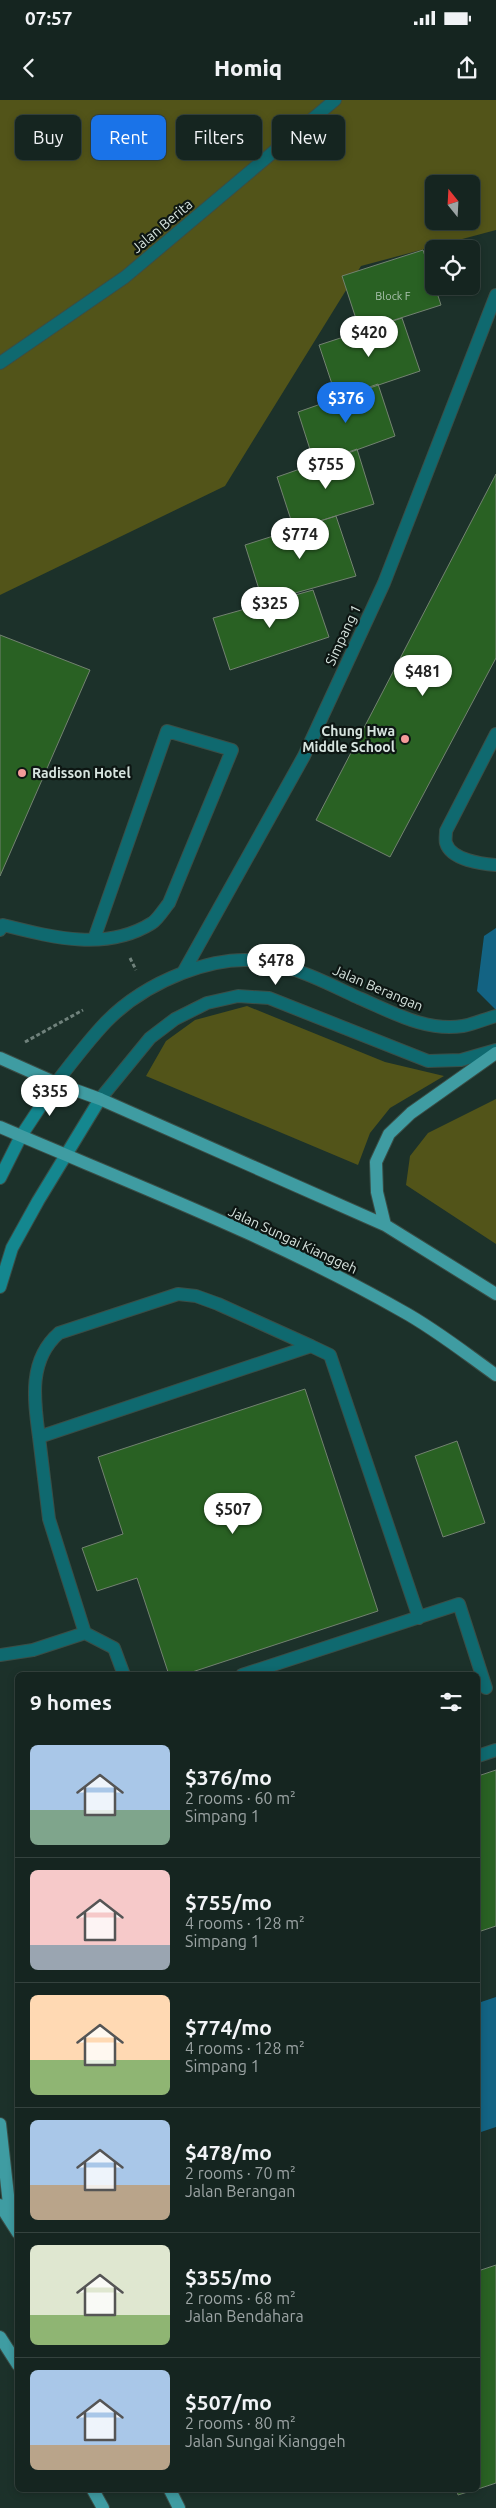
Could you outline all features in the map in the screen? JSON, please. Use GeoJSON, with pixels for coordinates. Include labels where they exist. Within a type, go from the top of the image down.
{"type":"FeatureCollection","features":[{"type":"Feature","properties":{"kind":"main road"},"geometry":{"type":"LineString","coordinates":[[385,1226],[376,1192],[376,1162],[389,1134],[411,1113],[496,1052]]}},
{"type":"Feature","properties":{"kind":"main road"},"geometry":{"type":"LineString","coordinates":[[0,1058],[56,1083],[100,1099],[385,1226],[496,1294]]}},
{"type":"Feature","properties":{"kind":"main road"},"geometry":{"type":"LineString","coordinates":[[0,1178],[21,1136],[56,1083]]}},
{"type":"Feature","properties":{"kind":"main road"},"geometry":{"type":"LineString","coordinates":[[0,1287],[12,1248],[65,1155],[100,1099]]}},
{"type":"Feature","properties":{"kind":"main road","name":"Jalan Sungai Kianggeh"},"geometry":{"type":"LineString","coordinates":[[0,1128],[320,1267],[404,1312],[496,1375]]}},
{"type":"Feature","properties":{"kind":"main road"},"geometry":{"type":"LineString","coordinates":[[0,2124],[11,2222]]}},
{"type":"Feature","properties":{"kind":"main road"},"geometry":{"type":"LineString","coordinates":[[0,2205],[15,2228]]}},
{"type":"Feature","properties":{"kind":"main road"},"geometry":{"type":"LineString","coordinates":[[0,2337],[15,2361]]}},
{"type":"Feature","properties":{"kind":"main road"},"geometry":{"type":"LineString","coordinates":[[94,2492],[103,2508]]}},
{"type":"Feature","properties":{"kind":"main road"},"geometry":{"type":"LineString","coordinates":[[171,2492],[180,2508]]}},
{"type":"Feature","properties":{"kind":"street","name":"Jalan Berita"},"geometry":{"type":"LineString","coordinates":[[0,363],[125,278],[335,100]]}},
{"type":"Feature","properties":{"kind":"street","name":"Simpang 1"},"geometry":{"type":"LineString","coordinates":[[184,971],[304,756],[384,583],[496,295]]}},
{"type":"Feature","properties":{"kind":"street"},"geometry":{"type":"LineString","coordinates":[[0,930],[3,925],[51,938],[94,939],[120,937],[153,923],[169,903],[232,750],[166,731],[94,939]]}},
{"type":"Feature","properties":{"kind":"street"},"geometry":{"type":"LineString","coordinates":[[496,734],[446,831],[445,843],[449,849],[461,857],[496,866]]}},
{"type":"Feature","properties":{"kind":"street","name":"Jalan Berangan"},"geometry":{"type":"LineString","coordinates":[[56,1083],[108,1020],[146,991],[184,971],[226,960],[270,962],[304,973],[409,1020],[440,1027],[464,1026],[494,1017]]}},
{"type":"Feature","properties":{"kind":"street"},"geometry":{"type":"LineString","coordinates":[[100,1099],[150,1038],[175,1019],[207,1003],[238,996],[269,998],[428,1061],[461,1060],[496,1052]]}},
{"type":"Feature","properties":{"kind":"street"},"geometry":{"type":"LineString","coordinates":[[84,1633],[49,1519],[35,1408],[36,1376],[41,1353],[48,1342],[58,1333],[156,1299],[178,1294],[196,1296],[218,1304],[330,1355],[419,1618]]}},
{"type":"Feature","properties":{"kind":"street"},"geometry":{"type":"LineString","coordinates":[[39,1437],[312,1346]]}},
{"type":"Feature","properties":{"kind":"street"},"geometry":{"type":"LineString","coordinates":[[251,1672],[459,1604],[486,1690]]}},
{"type":"Feature","properties":{"kind":"street"},"geometry":{"type":"LineString","coordinates":[[0,1655],[33,1650],[84,1633],[114,1648],[123,1672]]}},
{"type":"Feature","properties":{"kind":"street"},"geometry":{"type":"LineString","coordinates":[[480,1755],[496,1750]]}},
{"type":"Feature","properties":{"kind":"path"},"geometry":{"type":"LineString","coordinates":[[120,937],[146,991]]}},
{"type":"Feature","properties":{"kind":"path"},"geometry":{"type":"LineString","coordinates":[[23,1042],[70,1016]]}},
{"type":"Feature","properties":{"kind":"shaded area"},"geometry":{"type":"Polygon","coordinates":[[[0,100],[496,100],[496,230],[458,240],[425,240],[425,249],[361,266],[225,486],[0,595],[0,100]]]}},
{"type":"Feature","properties":{"kind":"shaded area"},"geometry":{"type":"Polygon","coordinates":[[[247,1006],[385,1062],[444,1076],[390,1108],[370,1133],[358,1165],[146,1076],[166,1041],[195,1020],[247,1006]]]}},
{"type":"Feature","properties":{"kind":"shaded area"},"geometry":{"type":"Polygon","coordinates":[[[496,1099],[496,1244],[406,1185],[410,1156],[428,1133],[496,1099]]]}},
{"type":"Feature","properties":{"kind":"water"},"geometry":{"type":"Polygon","coordinates":[[[496,928],[496,1010],[477,991],[484,936],[496,928]]]}},
{"type":"Feature","properties":{"kind":"water"},"geometry":{"type":"Polygon","coordinates":[[[496,1997],[496,2127],[480,2132],[480,2002],[496,1997]]]}},
{"type":"Feature","properties":{"kind":"building"},"geometry":{"type":"Polygon","coordinates":[[[423,250],[425,256],[425,295],[438,295],[441,305],[360,331],[342,276],[423,250]]]}},
{"type":"Feature","properties":{"kind":"building"},"geometry":{"type":"Polygon","coordinates":[[[402,318],[420,371],[337,399],[319,345],[402,318]]]}},
{"type":"Feature","properties":{"kind":"building"},"geometry":{"type":"Polygon","coordinates":[[[378,384],[395,436],[315,465],[298,412],[378,384]]]}},
{"type":"Feature","properties":{"kind":"building"},"geometry":{"type":"Polygon","coordinates":[[[357,449],[374,504],[294,529],[277,477],[357,449]]]}},
{"type":"Feature","properties":{"kind":"building","name":"Chung Hwa Middle School"},"geometry":{"type":"Polygon","coordinates":[[[496,474],[496,658],[390,857],[316,820],[496,474]]]}},
{"type":"Feature","properties":{"kind":"building"},"geometry":{"type":"Polygon","coordinates":[[[336,516],[356,576],[263,602],[245,545],[336,516]]]}},
{"type":"Feature","properties":{"kind":"building"},"geometry":{"type":"Polygon","coordinates":[[[313,590],[329,637],[230,670],[213,618],[313,590]]]}},
{"type":"Feature","properties":{"kind":"building","name":"Radisson Hotel"},"geometry":{"type":"Polygon","coordinates":[[[0,635],[90,670],[0,876],[0,635]]]}},
{"type":"Feature","properties":{"kind":"building"},"geometry":{"type":"Polygon","coordinates":[[[305,1389],[378,1611],[192,1672],[168,1672],[137,1578],[97,1591],[82,1548],[123,1534],[98,1457],[305,1389]]]}},
{"type":"Feature","properties":{"kind":"building"},"geometry":{"type":"Polygon","coordinates":[[[457,1441],[485,1523],[443,1537],[415,1456],[457,1441]]]}},
{"type":"Feature","properties":{"kind":"building"},"geometry":{"type":"Polygon","coordinates":[[[496,1770],[496,1926],[480,1931],[480,1775],[496,1770]]]}},
{"type":"Feature","properties":{"kind":"building"},"geometry":{"type":"Polygon","coordinates":[[[496,2265],[496,2483],[480,2488],[480,2270],[496,2265]]]}},
{"type":"Feature","properties":{"kind":"place","name":"Chung Hwa Middle School"},"geometry":{"type":"Point","coordinates":[405,739]}},
{"type":"Feature","properties":{"kind":"place","name":"Radisson Hotel"},"geometry":{"type":"Point","coordinates":[22,773]}}]}
